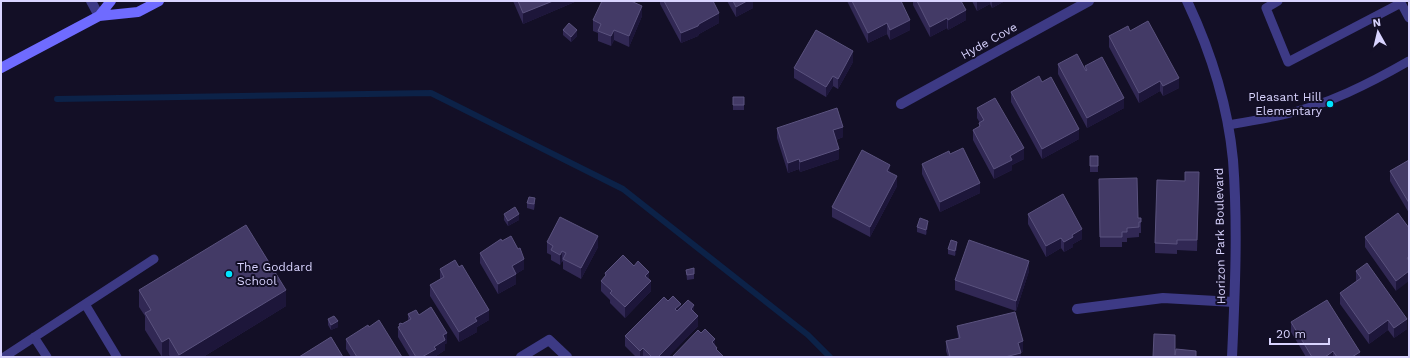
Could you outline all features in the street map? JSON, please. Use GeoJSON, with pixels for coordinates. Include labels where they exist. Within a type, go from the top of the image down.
{"type":"FeatureCollection","features":[{"type":"Feature","properties":{"kind":"main road"},"geometry":{"type":"LineString","coordinates":[[99,16],[111,1]]}},
{"type":"Feature","properties":{"kind":"main road"},"geometry":{"type":"LineString","coordinates":[[1,68],[99,16],[138,12],[159,1]]}},
{"type":"Feature","properties":{"kind":"street"},"geometry":{"type":"LineString","coordinates":[[91,1],[99,16]]}},
{"type":"Feature","properties":{"kind":"street","name":"Hyde Cove"},"geometry":{"type":"LineString","coordinates":[[901,104],[1089,1]]}},
{"type":"Feature","properties":{"kind":"street","name":"Horizon Park Boulevard"},"geometry":{"type":"LineString","coordinates":[[1187,1],[1199,26],[1215,73],[1228,125],[1236,213],[1232,357]]}},
{"type":"Feature","properties":{"kind":"street"},"geometry":{"type":"LineString","coordinates":[[1077,309],[1163,298],[1234,302]]}},
{"type":"Feature","properties":{"kind":"street"},"geometry":{"type":"LineString","coordinates":[[521,357],[549,340],[567,357]]}},
{"type":"Feature","properties":{"kind":"lane"},"geometry":{"type":"LineString","coordinates":[[1278,1],[1266,8],[1288,62],[1401,2],[1409,18]]}},
{"type":"Feature","properties":{"kind":"lane"},"geometry":{"type":"LineString","coordinates":[[1228,125],[1283,115],[1326,102],[1369,84],[1409,61]]}},
{"type":"Feature","properties":{"kind":"lane"},"geometry":{"type":"LineString","coordinates":[[4,357],[154,259]]}},
{"type":"Feature","properties":{"kind":"lane"},"geometry":{"type":"LineString","coordinates":[[85,304],[117,357]]}},
{"type":"Feature","properties":{"kind":"lane"},"geometry":{"type":"LineString","coordinates":[[34,337],[47,357]]}},
{"type":"Feature","properties":{"kind":"building"},"geometry":{"type":"Polygon","coordinates":[[[518,1],[553,1],[523,13],[518,1]]]}},
{"type":"Feature","properties":{"kind":"building"},"geometry":{"type":"Polygon","coordinates":[[[602,1],[631,1],[642,6],[629,36],[614,30],[611,36],[598,31],[601,24],[593,20],[602,1]]]}},
{"type":"Feature","properties":{"kind":"building"},"geometry":{"type":"Polygon","coordinates":[[[664,1],[713,1],[719,13],[698,26],[681,33],[664,1]]]}},
{"type":"Feature","properties":{"kind":"building"},"geometry":{"type":"Polygon","coordinates":[[[733,1],[747,1],[736,7],[733,1]]]}},
{"type":"Feature","properties":{"kind":"building"},"geometry":{"type":"Polygon","coordinates":[[[852,1],[901,1],[910,20],[890,30],[887,23],[868,33],[852,1]]]}},
{"type":"Feature","properties":{"kind":"building"},"geometry":{"type":"Polygon","coordinates":[[[917,1],[961,1],[966,10],[948,20],[947,18],[930,27],[917,1]]]}},
{"type":"Feature","properties":{"kind":"building"},"geometry":{"type":"Polygon","coordinates":[[[1148,21],[1179,78],[1163,86],[1160,81],[1139,93],[1109,36],[1128,26],[1130,31],[1148,21]]]}},
{"type":"Feature","properties":{"kind":"building"},"geometry":{"type":"Polygon","coordinates":[[[569,23],[577,30],[571,37],[563,30],[569,23]]]}},
{"type":"Feature","properties":{"kind":"building"},"geometry":{"type":"Polygon","coordinates":[[[816,30],[853,51],[838,79],[833,76],[826,87],[794,68],[816,30]]]}},
{"type":"Feature","properties":{"kind":"building"},"geometry":{"type":"Polygon","coordinates":[[[1077,54],[1086,71],[1085,66],[1102,57],[1124,98],[1087,118],[1058,64],[1077,54]]]}},
{"type":"Feature","properties":{"kind":"building"},"geometry":{"type":"Polygon","coordinates":[[[1039,76],[1042,82],[1051,77],[1079,129],[1042,149],[1011,92],[1039,76]]]}},
{"type":"Feature","properties":{"kind":"building"},"geometry":{"type":"Polygon","coordinates":[[[733,97],[744,97],[744,105],[733,105],[733,97]]]}},
{"type":"Feature","properties":{"kind":"building"},"geometry":{"type":"Polygon","coordinates":[[[995,98],[1024,148],[1010,156],[1012,160],[994,169],[973,130],[980,126],[979,123],[984,120],[977,108],[995,98]]]}},
{"type":"Feature","properties":{"kind":"building"},"geometry":{"type":"Polygon","coordinates":[[[837,108],[843,127],[833,130],[839,149],[800,162],[799,159],[788,163],[777,128],[837,108]]]}},
{"type":"Feature","properties":{"kind":"building"},"geometry":{"type":"Polygon","coordinates":[[[963,148],[980,183],[940,202],[922,164],[949,151],[950,154],[963,148]]]}},
{"type":"Feature","properties":{"kind":"building"},"geometry":{"type":"Polygon","coordinates":[[[862,150],[890,165],[887,171],[897,176],[870,227],[832,207],[862,150]]]}},
{"type":"Feature","properties":{"kind":"building"},"geometry":{"type":"Polygon","coordinates":[[[1090,156],[1098,156],[1098,166],[1090,166],[1090,156]]]}},
{"type":"Feature","properties":{"kind":"building"},"geometry":{"type":"Polygon","coordinates":[[[1409,160],[1409,203],[1390,171],[1409,160]]]}},
{"type":"Feature","properties":{"kind":"building"},"geometry":{"type":"Polygon","coordinates":[[[1185,172],[1199,172],[1197,240],[1177,240],[1177,244],[1155,243],[1157,180],[1185,181],[1185,172]]]}},
{"type":"Feature","properties":{"kind":"building"},"geometry":{"type":"Polygon","coordinates":[[[1137,178],[1138,218],[1141,218],[1139,227],[1127,228],[1127,232],[1122,232],[1122,237],[1100,237],[1099,179],[1137,178]]]}},
{"type":"Feature","properties":{"kind":"building"},"geometry":{"type":"Polygon","coordinates":[[[1063,194],[1082,229],[1072,235],[1073,237],[1064,242],[1061,238],[1046,246],[1028,214],[1063,194]]]}},
{"type":"Feature","properties":{"kind":"building"},"geometry":{"type":"Polygon","coordinates":[[[529,197],[535,198],[534,204],[527,203],[529,197]]]}},
{"type":"Feature","properties":{"kind":"building"},"geometry":{"type":"Polygon","coordinates":[[[515,207],[519,214],[508,221],[504,214],[515,207]]]}},
{"type":"Feature","properties":{"kind":"building"},"geometry":{"type":"Polygon","coordinates":[[[1398,213],[1409,228],[1409,257],[1407,258],[1409,261],[1409,271],[1396,281],[1365,237],[1398,213]]]}},
{"type":"Feature","properties":{"kind":"building"},"geometry":{"type":"Polygon","coordinates":[[[560,217],[598,236],[581,268],[563,259],[566,253],[562,251],[560,255],[551,250],[553,246],[547,242],[560,217]]]}},
{"type":"Feature","properties":{"kind":"building"},"geometry":{"type":"Polygon","coordinates":[[[920,218],[928,221],[926,230],[917,227],[920,218]]]}},
{"type":"Feature","properties":{"kind":"building","name":"The Goddard School"},"geometry":{"type":"Polygon","coordinates":[[[246,225],[286,290],[179,355],[169,338],[162,342],[145,313],[151,310],[139,290],[246,225]]]}},
{"type":"Feature","properties":{"kind":"building"},"geometry":{"type":"Polygon","coordinates":[[[511,236],[518,249],[520,248],[524,259],[512,266],[516,274],[498,284],[480,253],[501,239],[502,241],[511,236]]]}},
{"type":"Feature","properties":{"kind":"building"},"geometry":{"type":"Polygon","coordinates":[[[951,240],[957,242],[955,251],[948,249],[951,240]]]}},
{"type":"Feature","properties":{"kind":"building"},"geometry":{"type":"Polygon","coordinates":[[[969,240],[1029,261],[1016,301],[955,280],[969,240]]]}},
{"type":"Feature","properties":{"kind":"building"},"geometry":{"type":"Polygon","coordinates":[[[623,255],[634,266],[638,261],[649,272],[645,276],[651,281],[625,307],[610,293],[612,291],[601,281],[606,275],[605,273],[623,255]]]}},
{"type":"Feature","properties":{"kind":"building"},"geometry":{"type":"Polygon","coordinates":[[[455,260],[459,267],[462,265],[489,310],[475,318],[477,321],[459,332],[430,285],[444,277],[440,269],[455,260]]]}},
{"type":"Feature","properties":{"kind":"building"},"geometry":{"type":"Polygon","coordinates":[[[1367,263],[1407,319],[1394,328],[1388,320],[1369,334],[1340,293],[1361,278],[1356,271],[1367,263]]]}},
{"type":"Feature","properties":{"kind":"building"},"geometry":{"type":"Polygon","coordinates":[[[694,268],[694,274],[687,275],[686,270],[694,268]]]}},
{"type":"Feature","properties":{"kind":"building"},"geometry":{"type":"Polygon","coordinates":[[[673,296],[681,304],[675,309],[677,311],[688,300],[694,305],[691,309],[698,316],[658,357],[652,357],[643,348],[640,351],[625,336],[664,297],[668,301],[673,296]]]}},
{"type":"Feature","properties":{"kind":"building"},"geometry":{"type":"Polygon","coordinates":[[[1327,300],[1360,352],[1352,357],[1337,357],[1333,351],[1325,357],[1312,357],[1291,322],[1327,300]]]}},
{"type":"Feature","properties":{"kind":"building"},"geometry":{"type":"Polygon","coordinates":[[[431,307],[447,333],[443,335],[445,340],[434,347],[436,349],[422,357],[416,357],[398,327],[400,326],[399,324],[411,319],[408,314],[416,310],[419,315],[431,307]]]}},
{"type":"Feature","properties":{"kind":"building"},"geometry":{"type":"Polygon","coordinates":[[[1015,312],[1023,341],[1018,343],[1021,353],[1005,357],[950,357],[946,341],[960,338],[957,326],[1015,312]]]}},
{"type":"Feature","properties":{"kind":"building"},"geometry":{"type":"Polygon","coordinates":[[[334,316],[338,321],[331,325],[328,319],[334,316]]]}},
{"type":"Feature","properties":{"kind":"building"},"geometry":{"type":"Polygon","coordinates":[[[379,320],[402,357],[357,357],[346,339],[379,320]]]}},
{"type":"Feature","properties":{"kind":"building"},"geometry":{"type":"Polygon","coordinates":[[[705,329],[715,339],[712,342],[717,348],[716,349],[724,357],[672,357],[698,330],[701,333],[705,329]]]}},
{"type":"Feature","properties":{"kind":"building"},"geometry":{"type":"Polygon","coordinates":[[[1154,334],[1175,335],[1175,355],[1176,349],[1196,351],[1196,357],[1153,357],[1154,334]]]}},
{"type":"Feature","properties":{"kind":"building"},"geometry":{"type":"Polygon","coordinates":[[[331,337],[343,357],[299,357],[331,337]]]}},
{"type":"Feature","properties":{"kind":"waterway"},"geometry":{"type":"LineString","coordinates":[[57,99],[431,93],[623,189],[808,335],[830,357]]}},
{"type":"Feature","properties":{"kind":"place","name":"Pleasant Hill Elementary"},"geometry":{"type":"Point","coordinates":[1330,104]}},
{"type":"Feature","properties":{"kind":"place","name":"The Goddard School"},"geometry":{"type":"Point","coordinates":[229,274]}}]}
